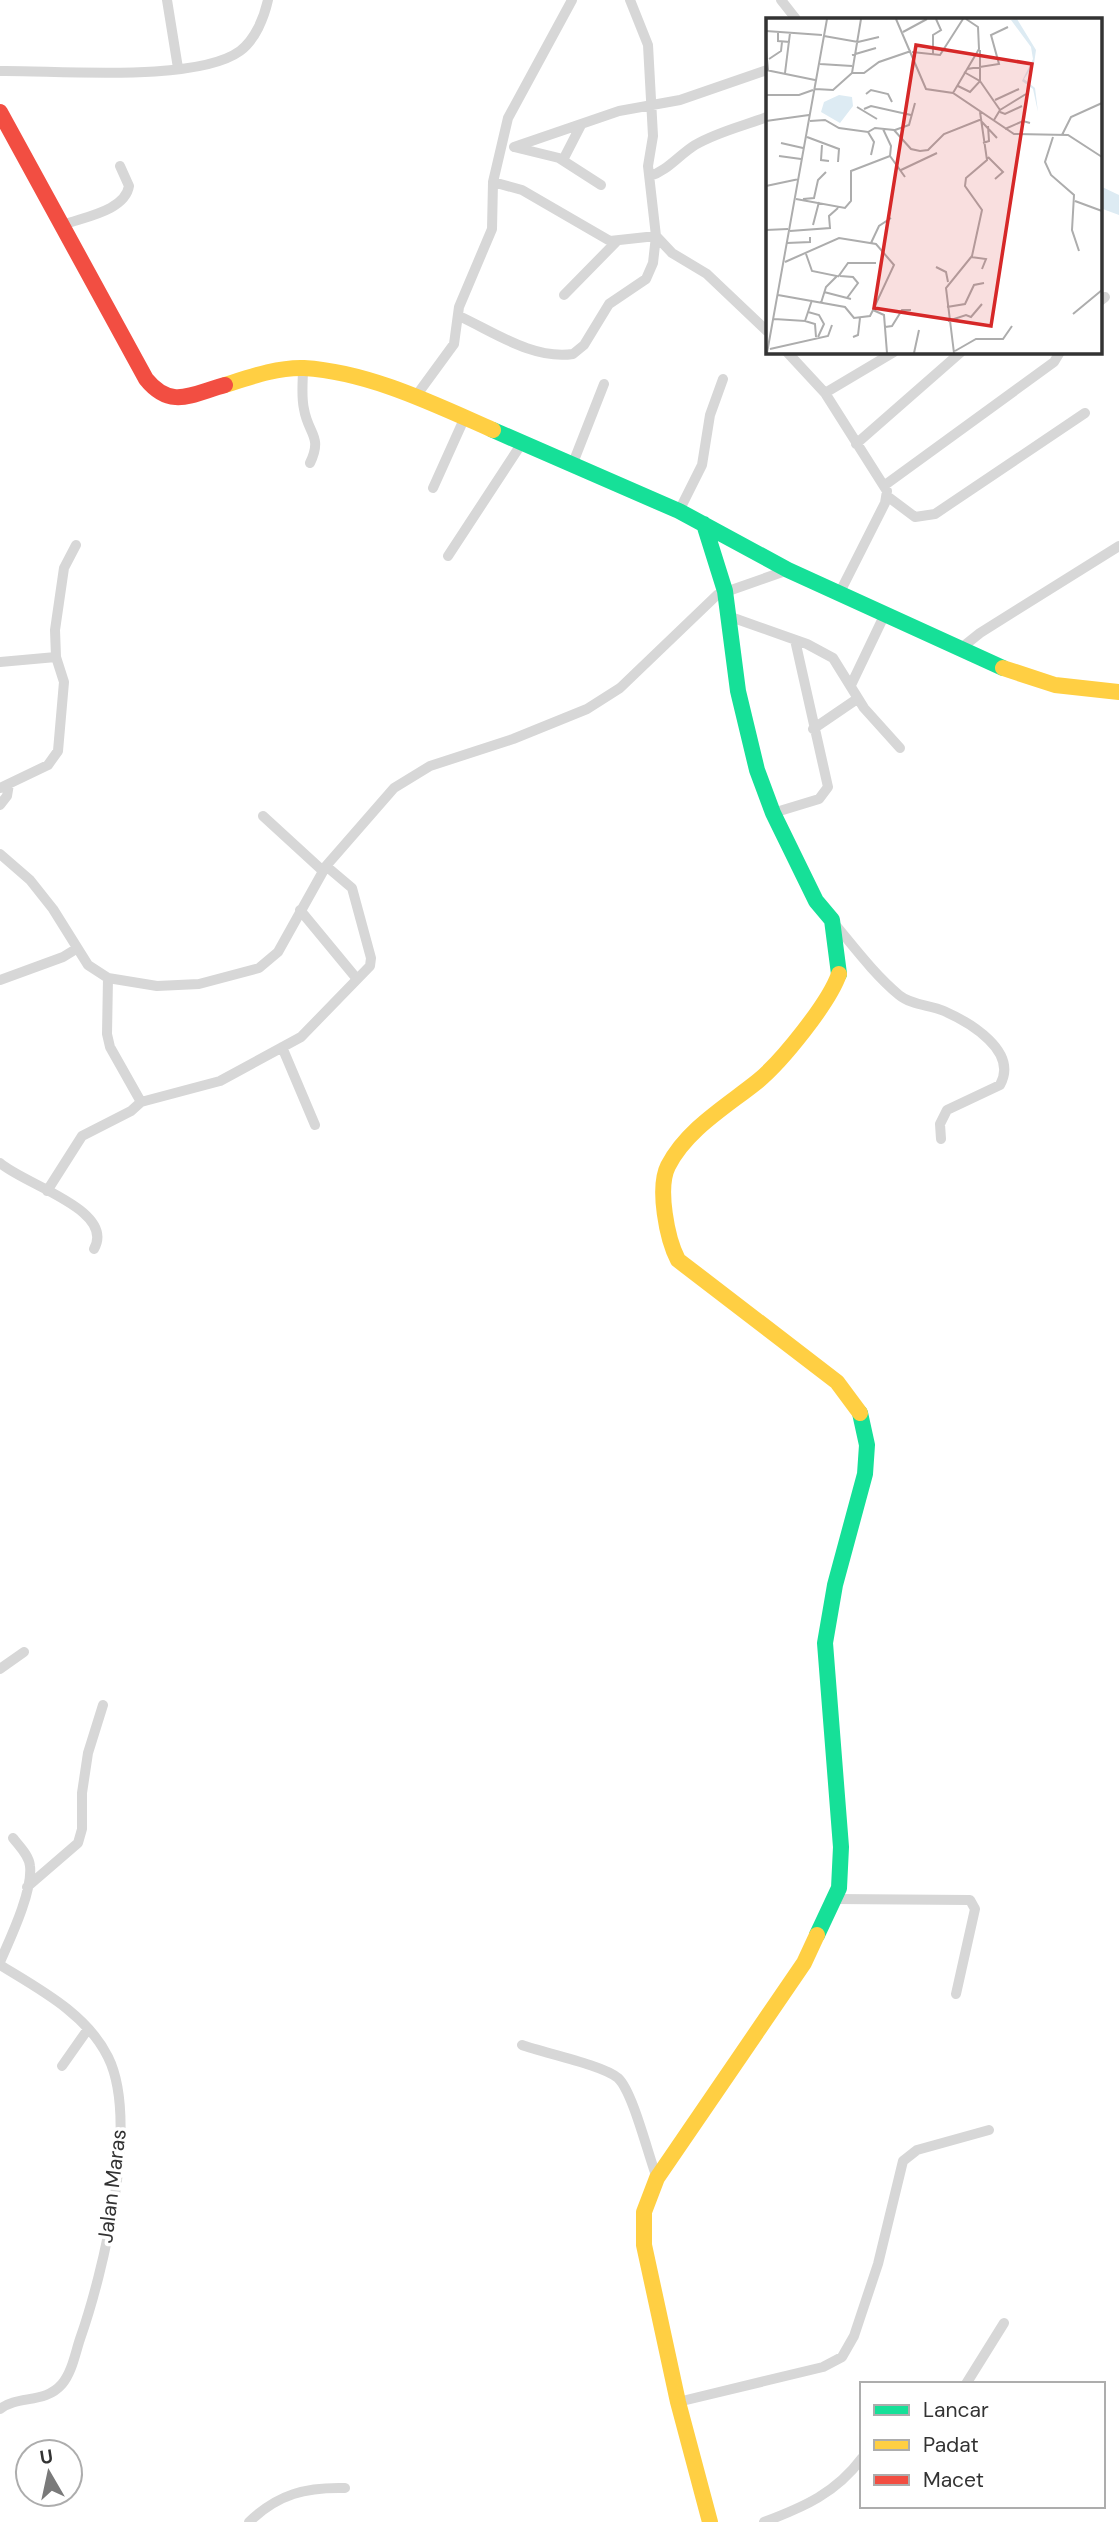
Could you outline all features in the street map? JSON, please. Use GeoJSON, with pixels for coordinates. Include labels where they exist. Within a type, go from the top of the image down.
{"type":"FeatureCollection","features":[{"type":"Feature","properties":{"kind":"street"},"geometry":{"type":"LineString","coordinates":[[167,0],[178,68]]}},
{"type":"Feature","properties":{"kind":"street"},"geometry":{"type":"LineString","coordinates":[[0,71],[126,72],[217,62],[241,51],[260,24],[268,0]]}},
{"type":"Feature","properties":{"kind":"street"},"geometry":{"type":"LineString","coordinates":[[416,396],[454,344],[468,282],[492,229],[493,182],[508,118],[572,0]]}},
{"type":"Feature","properties":{"kind":"street"},"geometry":{"type":"LineString","coordinates":[[459,316],[515,345],[554,354],[573,354],[584,345],[608,304],[646,279],[653,263],[656,236],[649,157],[653,136],[649,106],[648,45],[630,0]]}},
{"type":"Feature","properties":{"kind":"street"},"geometry":{"type":"LineString","coordinates":[[781,0],[795,18]]}},
{"type":"Feature","properties":{"kind":"street"},"geometry":{"type":"LineString","coordinates":[[514,147],[620,111],[680,100],[766,70]]}},
{"type":"Feature","properties":{"kind":"street"},"geometry":{"type":"LineString","coordinates":[[0,111],[142,374],[164,396],[176,399],[264,373],[303,368],[348,376],[416,396],[679,511],[884,616],[1012,671],[1055,685],[1119,692]]}},
{"type":"Feature","properties":{"kind":"street"},"geometry":{"type":"LineString","coordinates":[[650,176],[660,173],[677,156],[698,143],[766,117]]}},
{"type":"Feature","properties":{"kind":"street"},"geometry":{"type":"LineString","coordinates":[[563,160],[581,125]]}},
{"type":"Feature","properties":{"kind":"street"},"geometry":{"type":"LineString","coordinates":[[501,146],[563,160],[601,185]]}},
{"type":"Feature","properties":{"kind":"street"},"geometry":{"type":"LineString","coordinates":[[63,225],[106,210],[122,198],[129,186],[120,166]]}},
{"type":"Feature","properties":{"kind":"street"},"geometry":{"type":"LineString","coordinates":[[493,182],[522,190],[617,242]]}},
{"type":"Feature","properties":{"kind":"street"},"geometry":{"type":"LineString","coordinates":[[564,295],[617,242],[656,236]]}},
{"type":"Feature","properties":{"kind":"street"},"geometry":{"type":"LineString","coordinates":[[656,236],[672,253],[707,274],[766,330]]}},
{"type":"Feature","properties":{"kind":"street"},"geometry":{"type":"LineString","coordinates":[[825,393],[891,354]]}},
{"type":"Feature","properties":{"kind":"street"},"geometry":{"type":"LineString","coordinates":[[856,444],[959,354]]}},
{"type":"Feature","properties":{"kind":"street"},"geometry":{"type":"LineString","coordinates":[[839,594],[886,491],[1054,362],[1059,354]]}},
{"type":"Feature","properties":{"kind":"street"},"geometry":{"type":"LineString","coordinates":[[791,355],[825,393],[886,491],[915,517],[935,514],[1085,413]]}},
{"type":"Feature","properties":{"kind":"street"},"geometry":{"type":"LineString","coordinates":[[303,368],[304,412],[317,449],[310,463]]}},
{"type":"Feature","properties":{"kind":"street"},"geometry":{"type":"LineString","coordinates":[[679,511],[702,464],[710,415],[723,379]]}},
{"type":"Feature","properties":{"kind":"street"},"geometry":{"type":"LineString","coordinates":[[573,463],[604,384]]}},
{"type":"Feature","properties":{"kind":"street"},"geometry":{"type":"LineString","coordinates":[[433,488],[465,417]]}},
{"type":"Feature","properties":{"kind":"street"},"geometry":{"type":"LineString","coordinates":[[449,556],[523,443]]}},
{"type":"Feature","properties":{"kind":"street"},"geometry":{"type":"LineString","coordinates":[[704,524],[725,591],[738,691],[757,770],[773,813],[816,901],[902,997],[960,1020],[988,1038],[1000,1055],[1004,1073],[1000,1085],[947,1110],[940,1124],[941,1139]]}},
{"type":"Feature","properties":{"kind":"street"},"geometry":{"type":"LineString","coordinates":[[0,805],[7,796],[5,786],[48,765],[58,751],[64,682],[56,657],[55,630],[64,568],[76,545]]}},
{"type":"Feature","properties":{"kind":"street"},"geometry":{"type":"LineString","coordinates":[[960,649],[991,626],[1119,546]]}},
{"type":"Feature","properties":{"kind":"street"},"geometry":{"type":"LineString","coordinates":[[0,853],[30,880],[53,909],[88,965],[108,978],[157,986],[199,985],[247,972],[269,962],[278,952],[325,869],[394,788],[430,766],[513,739],[587,709],[620,688],[653,659],[706,604],[725,591],[788,569]]}},
{"type":"Feature","properties":{"kind":"street"},"geometry":{"type":"LineString","coordinates":[[728,616],[795,640],[833,658],[857,699],[900,748]]}},
{"type":"Feature","properties":{"kind":"street"},"geometry":{"type":"LineString","coordinates":[[851,685],[884,616]]}},
{"type":"Feature","properties":{"kind":"street"},"geometry":{"type":"LineString","coordinates":[[773,813],[819,799],[827,792],[795,640]]}},
{"type":"Feature","properties":{"kind":"street"},"geometry":{"type":"LineString","coordinates":[[0,662],[56,657]]}},
{"type":"Feature","properties":{"kind":"street"},"geometry":{"type":"LineString","coordinates":[[813,729],[857,699]]}},
{"type":"Feature","properties":{"kind":"street"},"geometry":{"type":"LineString","coordinates":[[47,1191],[82,1136],[131,1111],[141,1102],[220,1081],[307,1033],[370,966],[371,958],[355,893],[263,816]]}},
{"type":"Feature","properties":{"kind":"street"},"geometry":{"type":"LineString","coordinates":[[300,911],[357,979]]}},
{"type":"Feature","properties":{"kind":"street"},"geometry":{"type":"LineString","coordinates":[[710,2522],[678,2402],[642,2227],[646,2200],[657,2178],[799,1971],[835,1899],[841,1867],[841,1847],[825,1643],[835,1585],[865,1474],[867,1445],[865,1425],[852,1399],[837,1382],[758,1319],[678,1261],[670,1244],[664,1184],[667,1167],[678,1150],[698,1128],[761,1078],[834,989],[841,970],[840,948],[832,920]]}},
{"type":"Feature","properties":{"kind":"street"},"geometry":{"type":"LineString","coordinates":[[0,980],[63,957],[76,949]]}},
{"type":"Feature","properties":{"kind":"street"},"geometry":{"type":"LineString","coordinates":[[108,978],[107,1034],[110,1047],[141,1102]]}},
{"type":"Feature","properties":{"kind":"street"},"geometry":{"type":"LineString","coordinates":[[282,1047],[315,1125]]}},
{"type":"Feature","properties":{"kind":"street"},"geometry":{"type":"LineString","coordinates":[[0,1163],[28,1183],[90,1215],[100,1239],[94,1249]]}},
{"type":"Feature","properties":{"kind":"street"},"geometry":{"type":"LineString","coordinates":[[0,1669],[24,1652]]}},
{"type":"Feature","properties":{"kind":"street"},"geometry":{"type":"LineString","coordinates":[[27,1887],[78,1843],[82,1829],[82,1793],[88,1753],[103,1705]]}},
{"type":"Feature","properties":{"kind":"street"},"geometry":{"type":"LineString","coordinates":[[0,1963],[27,1887],[30,1863],[13,1838]]}},
{"type":"Feature","properties":{"kind":"street"},"geometry":{"type":"LineString","coordinates":[[835,1899],[970,1900],[975,1909],[956,1994]]}},
{"type":"Feature","properties":{"kind":"street","name":"Jalan Maras"},"geometry":{"type":"LineString","coordinates":[[0,1963],[58,2002],[88,2029],[102,2046],[114,2072],[120,2124],[116,2180],[99,2279],[63,2383],[45,2397],[0,2409]]}},
{"type":"Feature","properties":{"kind":"street"},"geometry":{"type":"LineString","coordinates":[[62,2066],[88,2029]]}},
{"type":"Feature","properties":{"kind":"street"},"geometry":{"type":"LineString","coordinates":[[522,2045],[590,2065],[618,2078],[633,2103],[643,2143],[657,2178]]}},
{"type":"Feature","properties":{"kind":"street"},"geometry":{"type":"LineString","coordinates":[[678,2402],[823,2367],[842,2357],[855,2336],[878,2264],[903,2161],[917,2150],[989,2130]]}},
{"type":"Feature","properties":{"kind":"street"},"geometry":{"type":"LineString","coordinates":[[967,2382],[1004,2323]]}},
{"type":"Feature","properties":{"kind":"street"},"geometry":{"type":"LineString","coordinates":[[764,2522],[824,2497],[839,2485],[860,2460]]}},
{"type":"Feature","properties":{"kind":"street"},"geometry":{"type":"LineString","coordinates":[[249,2522],[267,2505],[295,2491],[345,2488]]}},
{"type":"Feature","properties":{"kind":"shaded area"},"geometry":{"type":"Polygon","coordinates":[[[1102,187],[1119,195],[1119,215],[1102,209],[1102,187]]]}},
{"type":"Feature","properties":{"kind":"traffic: fast"},"geometry":{"type":"LineString","coordinates":[[493,430],[679,511],[788,570],[1003,668]]}},
{"type":"Feature","properties":{"kind":"traffic: fast"},"geometry":{"type":"LineString","coordinates":[[704,524],[725,591],[738,691],[757,770],[773,813],[816,901],[832,920],[839,974]]}},
{"type":"Feature","properties":{"kind":"traffic: fast"},"geometry":{"type":"LineString","coordinates":[[817,1935],[839,1888],[841,1847],[825,1643],[835,1585],[865,1474],[867,1445],[860,1413]]}},
{"type":"Feature","properties":{"kind":"traffic: slow"},"geometry":{"type":"LineString","coordinates":[[225,385],[284,369],[328,371],[401,391],[493,430]]}},
{"type":"Feature","properties":{"kind":"traffic: slow"},"geometry":{"type":"LineString","coordinates":[[1003,668],[1055,685],[1119,692]]}},
{"type":"Feature","properties":{"kind":"traffic: slow"},"geometry":{"type":"LineString","coordinates":[[839,974],[826,1000],[779,1060],[758,1081],[697,1129],[676,1153],[665,1175],[663,1200],[670,1240],[678,1260],[837,1382],[860,1413]]}},
{"type":"Feature","properties":{"kind":"traffic: slow"},"geometry":{"type":"LineString","coordinates":[[710,2522],[678,2402],[644,2245],[644,2212],[657,2178],[804,1963],[817,1935]]}},
{"type":"Feature","properties":{"kind":"traffic: jam"},"geometry":{"type":"LineString","coordinates":[[0,112],[146,379],[155,389],[173,397],[192,395],[225,385]]}}]}
